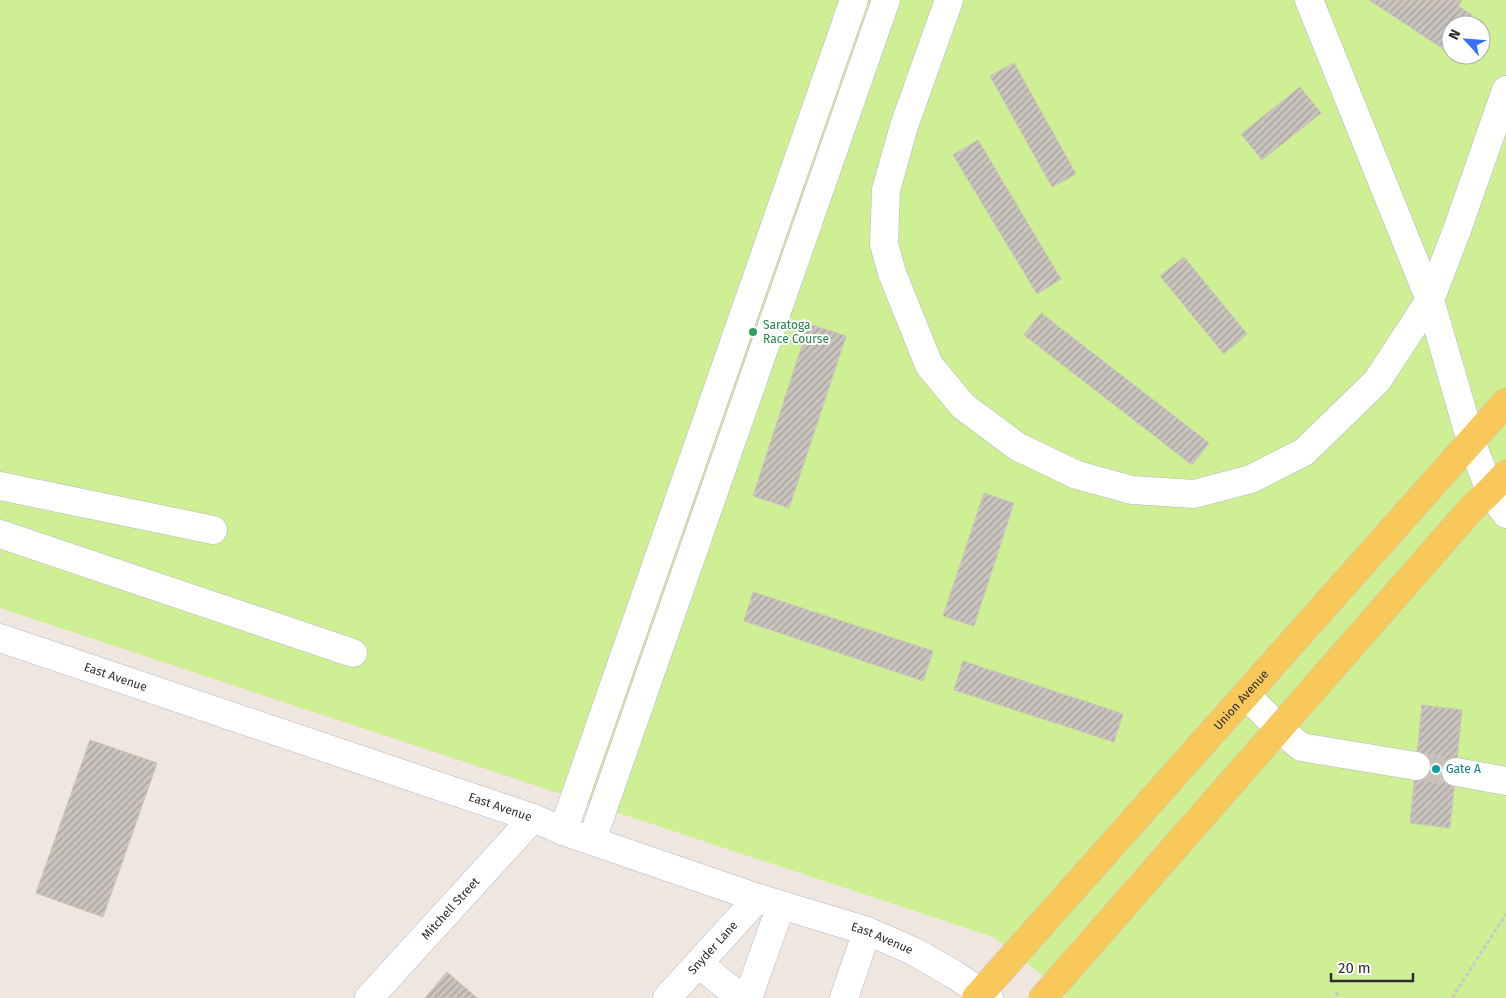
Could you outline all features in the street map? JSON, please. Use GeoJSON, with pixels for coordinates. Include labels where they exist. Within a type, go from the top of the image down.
{"type":"FeatureCollection","features":[{"type":"Feature","properties":{"kind":"main road","name":"Union Avenue"},"geometry":{"type":"LineString","coordinates":[[982,996],[1246,694],[1506,402]]}},
{"type":"Feature","properties":{"kind":"main road"},"geometry":{"type":"LineString","coordinates":[[1043,998],[1472,508],[1498,482]]}},
{"type":"Feature","properties":{"kind":"street"},"geometry":{"type":"LineString","coordinates":[[563,831],[854,0]]}},
{"type":"Feature","properties":{"kind":"street"},"geometry":{"type":"LineString","coordinates":[[592,840],[886,0]]}},
{"type":"Feature","properties":{"kind":"street"},"geometry":{"type":"LineString","coordinates":[[948,0],[904,126],[886,190],[884,244],[892,273],[929,364],[963,406],[1018,448],[1077,474],[1132,490],[1194,494],[1251,479],[1304,452],[1377,381],[1430,300],[1457,230],[1506,90]]}},
{"type":"Feature","properties":{"kind":"street"},"geometry":{"type":"LineString","coordinates":[[1309,0],[1430,300],[1471,441],[1498,482],[1506,514]]}},
{"type":"Feature","properties":{"kind":"street"},"geometry":{"type":"LineString","coordinates":[[807,134],[836,144]]}},
{"type":"Feature","properties":{"kind":"street"},"geometry":{"type":"LineString","coordinates":[[769,241],[798,251]]}},
{"type":"Feature","properties":{"kind":"street"},"geometry":{"type":"LineString","coordinates":[[0,486],[213,530]]}},
{"type":"Feature","properties":{"kind":"street"},"geometry":{"type":"LineString","coordinates":[[0,534],[353,653]]}},
{"type":"Feature","properties":{"kind":"street"},"geometry":{"type":"LineString","coordinates":[[649,586],[677,596]]}},
{"type":"Feature","properties":{"kind":"street","name":"East Avenue"},"geometry":{"type":"LineString","coordinates":[[0,638],[533,818],[563,831],[769,901],[867,930],[913,951],[982,996]]}},
{"type":"Feature","properties":{"kind":"street"},"geometry":{"type":"LineString","coordinates":[[618,673],[646,684]]}},
{"type":"Feature","properties":{"kind":"street"},"geometry":{"type":"LineString","coordinates":[[1246,694],[1279,728],[1301,747],[1416,766]]}},
{"type":"Feature","properties":{"kind":"street"},"geometry":{"type":"LineString","coordinates":[[1456,772],[1506,781]]}},
{"type":"Feature","properties":{"kind":"street","name":"Mitchell Street"},"geometry":{"type":"LineString","coordinates":[[369,998],[533,818]]}},
{"type":"Feature","properties":{"kind":"street"},"geometry":{"type":"LineString","coordinates":[[748,998],[769,901]]}},
{"type":"Feature","properties":{"kind":"street","name":"Snyder Lane"},"geometry":{"type":"LineString","coordinates":[[667,998],[699,964],[769,901]]}},
{"type":"Feature","properties":{"kind":"street"},"geometry":{"type":"LineString","coordinates":[[844,998],[867,930]]}},
{"type":"Feature","properties":{"kind":"street"},"geometry":{"type":"LineString","coordinates":[[699,964],[741,998]]}},
{"type":"Feature","properties":{"kind":"path"},"geometry":{"type":"LineString","coordinates":[[1452,998],[1506,914]]}},
{"type":"Feature","properties":{"kind":"path"},"geometry":{"type":"LineString","coordinates":[[1336,992],[1340,998]]}},
{"type":"Feature","properties":{"kind":"green space","name":"Saratoga Race Course"},"geometry":{"type":"Polygon","coordinates":[[[0,0],[1506,0],[1506,998],[1064,998],[1067,994],[993,937],[0,608],[0,0]]]}},
{"type":"Feature","properties":{"kind":"building"},"geometry":{"type":"Polygon","coordinates":[[[1369,0],[1462,0],[1458,6],[1472,15],[1441,15],[1441,47],[1369,0]]]}},
{"type":"Feature","properties":{"kind":"building"},"geometry":{"type":"Polygon","coordinates":[[[1014,63],[1076,174],[1052,187],[990,76],[1014,63]]]}},
{"type":"Feature","properties":{"kind":"building"},"geometry":{"type":"Polygon","coordinates":[[[1300,87],[1321,113],[1262,160],[1241,134],[1300,87]]]}},
{"type":"Feature","properties":{"kind":"building"},"geometry":{"type":"Polygon","coordinates":[[[978,140],[1061,279],[1037,294],[953,155],[978,140]]]}},
{"type":"Feature","properties":{"kind":"building"},"geometry":{"type":"Polygon","coordinates":[[[1184,257],[1247,334],[1224,354],[1160,276],[1184,257]]]}},
{"type":"Feature","properties":{"kind":"building"},"geometry":{"type":"Polygon","coordinates":[[[1041,313],[1209,443],[1192,465],[1024,335],[1041,313]]]}},
{"type":"Feature","properties":{"kind":"building"},"geometry":{"type":"Polygon","coordinates":[[[809,324],[846,336],[789,508],[753,496],[809,324]]]}},
{"type":"Feature","properties":{"kind":"building"},"geometry":{"type":"Polygon","coordinates":[[[984,493],[1014,503],[974,626],[943,616],[984,493]]]}},
{"type":"Feature","properties":{"kind":"building"},"geometry":{"type":"Polygon","coordinates":[[[753,592],[933,651],[923,681],[744,621],[753,592]]]}},
{"type":"Feature","properties":{"kind":"building"},"geometry":{"type":"Polygon","coordinates":[[[963,661],[1123,714],[1114,742],[954,690],[963,661]]]}},
{"type":"Feature","properties":{"kind":"building","name":"Gate A"},"geometry":{"type":"Polygon","coordinates":[[[1422,705],[1462,710],[1450,828],[1410,823],[1422,705]]]}},
{"type":"Feature","properties":{"kind":"building"},"geometry":{"type":"Polygon","coordinates":[[[90,740],[157,763],[103,917],[36,893],[90,740]]]}},
{"type":"Feature","properties":{"kind":"building"},"geometry":{"type":"Polygon","coordinates":[[[447,972],[477,998],[425,998],[447,972]]]}},
{"type":"Feature","properties":{"kind":"tunnel"},"geometry":{"type":"LineString","coordinates":[[1416,766],[1456,772]]}},
{"type":"Feature","properties":{"kind":"place","name":"Saratoga Race Course"},"geometry":{"type":"Point","coordinates":[753,332]}},
{"type":"Feature","properties":{"kind":"place","name":"Gate A"},"geometry":{"type":"Point","coordinates":[1436,769]}}]}
